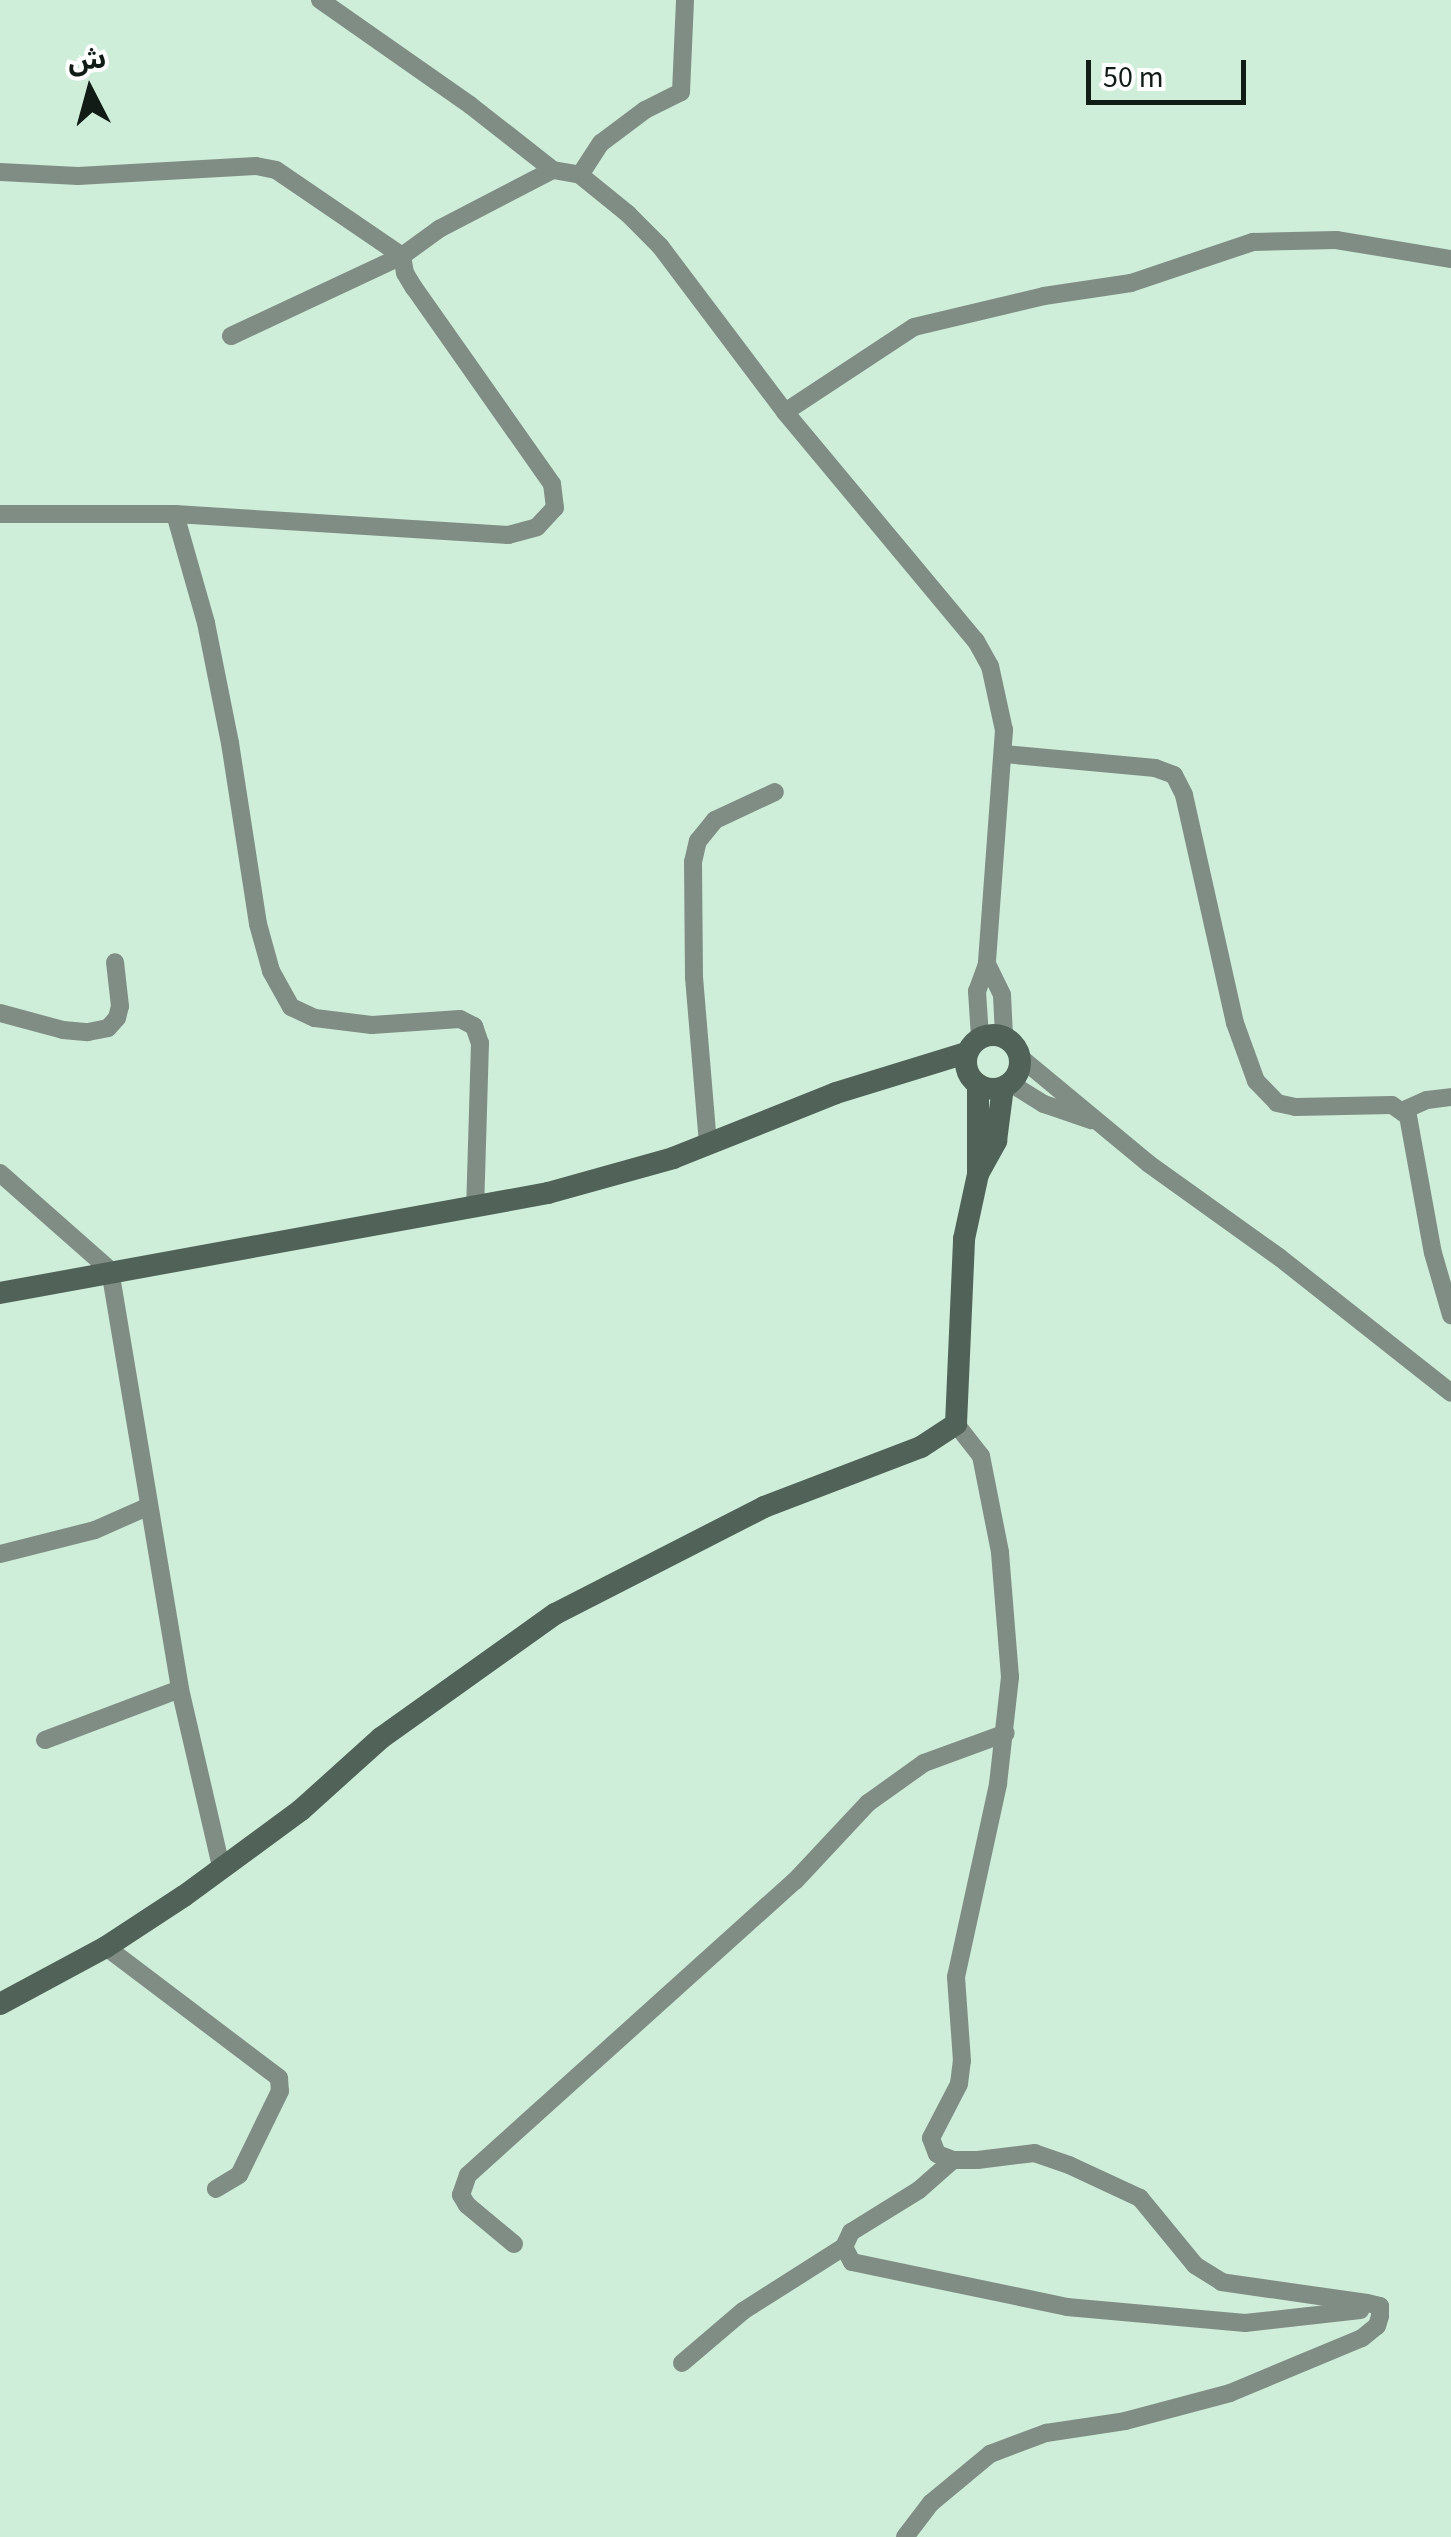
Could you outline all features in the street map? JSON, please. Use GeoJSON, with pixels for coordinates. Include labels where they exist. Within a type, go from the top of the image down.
{"type":"FeatureCollection","features":[{"type":"Feature","properties":{"kind":"street"},"geometry":{"type":"LineString","coordinates":[[320,0],[470,105],[553,170],[580,175],[598,186],[660,246],[786,412],[976,641],[990,666],[1003,710],[1004,754],[987,964],[977,992],[983,1042],[967,1071],[978,1084],[978,1174],[964,1239],[956,1424],[981,1456],[1000,1552],[1010,1677],[1006,1733],[956,1977],[960,2084],[932,2138],[937,2154],[953,2160],[1035,2153],[1140,2198],[1195,2265],[1222,2282],[1380,2306]]}},
{"type":"Feature","properties":{"kind":"street"},"geometry":{"type":"LineString","coordinates":[[580,175],[601,142],[645,110],[682,92],[685,0]]}},
{"type":"Feature","properties":{"kind":"street"},"geometry":{"type":"LineString","coordinates":[[0,172],[78,176],[256,166],[276,170],[402,256],[404,272],[414,288],[552,484],[555,508],[538,528],[508,535],[176,514],[0,514]]}},
{"type":"Feature","properties":{"kind":"street"},"geometry":{"type":"LineString","coordinates":[[230,336],[402,256],[438,228],[553,170]]}},
{"type":"Feature","properties":{"kind":"street"},"geometry":{"type":"LineString","coordinates":[[786,412],[914,327],[1044,296],[1131,283],[1253,242],[1336,240],[1451,259]]}},
{"type":"Feature","properties":{"kind":"street"},"geometry":{"type":"LineString","coordinates":[[176,514],[209,640],[258,924],[272,971],[291,1006],[315,1018],[372,1025],[460,1019],[474,1026],[480,1043],[475,1207]]}},
{"type":"Feature","properties":{"kind":"street"},"geometry":{"type":"LineString","coordinates":[[1004,754],[1156,768],[1174,775],[1184,796],[1235,1023],[1256,1082],[1276,1102],[1296,1107],[1392,1105],[1402,1110],[1411,1125],[1433,1253],[1451,1315]]}},
{"type":"Feature","properties":{"kind":"street"},"geometry":{"type":"LineString","coordinates":[[708,1144],[694,977],[693,862],[698,841],[714,820],[775,792]]}},
{"type":"Feature","properties":{"kind":"street"},"geometry":{"type":"LineString","coordinates":[[0,1013],[62,1030],[88,1032],[108,1028],[120,1006],[114,962]]}},
{"type":"Feature","properties":{"kind":"street"},"geometry":{"type":"LineString","coordinates":[[0,1293],[110,1270],[475,1207],[605,1178],[983,1042],[1020,1058],[1097,1122],[1451,1392]]}},
{"type":"Feature","properties":{"kind":"street"},"geometry":{"type":"LineString","coordinates":[[978,1174],[996,1141],[1007,1085],[1020,1058]]}},
{"type":"Feature","properties":{"kind":"street"},"geometry":{"type":"LineString","coordinates":[[978,1084],[1007,1085],[1060,1111],[1097,1122]]}},
{"type":"Feature","properties":{"kind":"street"},"geometry":{"type":"LineString","coordinates":[[1402,1110],[1451,1096]]}},
{"type":"Feature","properties":{"kind":"street"},"geometry":{"type":"LineString","coordinates":[[0,1173],[110,1270],[180,1689],[221,1866]]}},
{"type":"Feature","properties":{"kind":"street"},"geometry":{"type":"LineString","coordinates":[[0,2004],[106,1947],[301,1810],[381,1738],[555,1614],[764,1508],[922,1447],[956,1424]]}},
{"type":"Feature","properties":{"kind":"street"},"geometry":{"type":"LineString","coordinates":[[0,1554],[95,1530],[147,1507]]}},
{"type":"Feature","properties":{"kind":"street"},"geometry":{"type":"LineString","coordinates":[[45,1740],[180,1689]]}},
{"type":"Feature","properties":{"kind":"street"},"geometry":{"type":"LineString","coordinates":[[514,2244],[467,2206],[461,2194],[468,2175],[795,1880],[868,1803],[924,1763],[1006,1733]]}},
{"type":"Feature","properties":{"kind":"street"},"geometry":{"type":"LineString","coordinates":[[106,1947],[279,2078],[280,2091],[239,2175],[216,2189]]}},
{"type":"Feature","properties":{"kind":"street"},"geometry":{"type":"LineString","coordinates":[[682,2363],[743,2311],[844,2247],[851,2232],[919,2190],[953,2160]]}},
{"type":"Feature","properties":{"kind":"street"},"geometry":{"type":"LineString","coordinates":[[844,2247],[852,2262],[889,2274],[1067,2307],[1245,2323],[1298,2320],[1380,2306]]}},
{"type":"Feature","properties":{"kind":"street"},"geometry":{"type":"LineString","coordinates":[[906,2537],[931,2503],[990,2454],[1046,2434],[1125,2421],[1230,2393],[1362,2338],[1376,2326],[1380,2306]]}}]}
